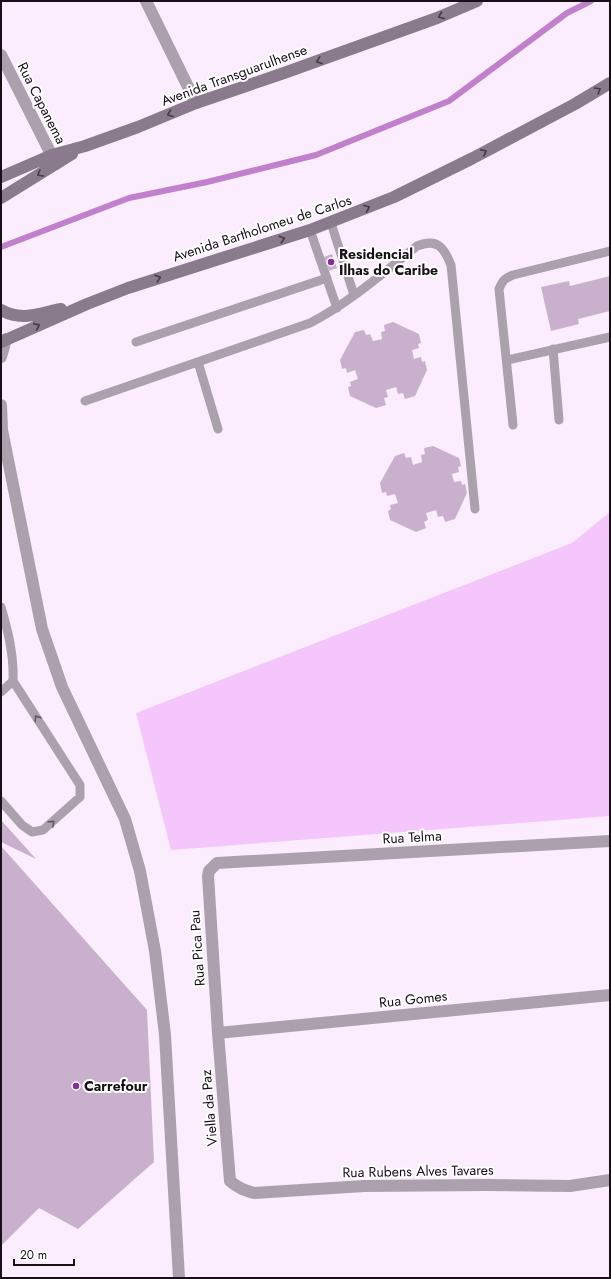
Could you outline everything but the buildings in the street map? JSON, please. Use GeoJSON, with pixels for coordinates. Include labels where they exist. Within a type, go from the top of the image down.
{"type":"FeatureCollection","features":[{"type":"Feature","properties":{"kind":"main road","name":"Avenida Transguarulhense"},"geometry":{"type":"LineString","coordinates":[[54,160],[85,146],[138,127],[196,103],[437,18],[477,1]]}},
{"type":"Feature","properties":{"kind":"main road","name":"Avenida Bartholomeu de Carlos"},"geometry":{"type":"LineString","coordinates":[[4,340],[128,288],[331,223],[394,196],[473,158],[575,104],[610,83]]}},
{"type":"Feature","properties":{"kind":"main road"},"geometry":{"type":"LineString","coordinates":[[1,177],[54,160]]}},
{"type":"Feature","properties":{"kind":"main road"},"geometry":{"type":"LineString","coordinates":[[1,198],[54,160]]}},
{"type":"Feature","properties":{"kind":"main road"},"geometry":{"type":"LineString","coordinates":[[1,310],[15,316],[27,317],[87,304]]}},
{"type":"Feature","properties":{"kind":"street"},"geometry":{"type":"LineString","coordinates":[[146,1],[196,103]]}},
{"type":"Feature","properties":{"kind":"street","name":"Rua Capanema"},"geometry":{"type":"LineString","coordinates":[[1,55],[54,160]]}},
{"type":"Feature","properties":{"kind":"street"},"geometry":{"type":"LineString","coordinates":[[1,357],[4,340]]}},
{"type":"Feature","properties":{"kind":"street"},"geometry":{"type":"LineString","coordinates":[[1,405],[2,429],[42,629],[62,687],[125,819],[140,871],[155,951],[165,1035],[179,1278]]}},
{"type":"Feature","properties":{"kind":"street","name":"Rua Telma"},"geometry":{"type":"LineString","coordinates":[[217,863],[610,841]]}},
{"type":"Feature","properties":{"kind":"street","name":"Rua Pica Pau"},"geometry":{"type":"LineString","coordinates":[[217,863],[209,871],[208,876],[218,1033]]}},
{"type":"Feature","properties":{"kind":"street","name":"Rua Gomes"},"geometry":{"type":"LineString","coordinates":[[218,1033],[610,995]]}},
{"type":"Feature","properties":{"kind":"street","name":"Viella da Paz"},"geometry":{"type":"LineString","coordinates":[[218,1033],[230,1181]]}},
{"type":"Feature","properties":{"kind":"street","name":"Rua Rubens Alves Tavares"},"geometry":{"type":"LineString","coordinates":[[230,1181],[243,1190],[254,1193],[364,1186],[570,1186],[610,1180]]}},
{"type":"Feature","properties":{"kind":"lane"},"geometry":{"type":"LineString","coordinates":[[331,223],[354,295]]}},
{"type":"Feature","properties":{"kind":"lane"},"geometry":{"type":"LineString","coordinates":[[310,230],[337,308]]}},
{"type":"Feature","properties":{"kind":"lane"},"geometry":{"type":"LineString","coordinates":[[85,401],[310,323],[337,308],[417,246],[428,242],[438,244],[447,254],[451,265],[475,509]]}},
{"type":"Feature","properties":{"kind":"lane"},"geometry":{"type":"LineString","coordinates":[[513,425],[499,289],[502,282],[507,277],[513,275],[610,251]]}},
{"type":"Feature","properties":{"kind":"lane"},"geometry":{"type":"LineString","coordinates":[[136,342],[326,278]]}},
{"type":"Feature","properties":{"kind":"lane"},"geometry":{"type":"LineString","coordinates":[[507,360],[610,337]]}},
{"type":"Feature","properties":{"kind":"lane"},"geometry":{"type":"LineString","coordinates":[[553,349],[559,420]]}},
{"type":"Feature","properties":{"kind":"lane"},"geometry":{"type":"LineString","coordinates":[[198,362],[218,429]]}},
{"type":"Feature","properties":{"kind":"lane"},"geometry":{"type":"LineString","coordinates":[[1,607],[11,644],[13,681],[80,785],[80,797],[43,830],[32,832],[22,825],[1,801]]}},
{"type":"Feature","properties":{"kind":"lane"},"geometry":{"type":"LineString","coordinates":[[1,692],[13,681]]}},
{"type":"Feature","properties":{"kind":"shaded area"},"geometry":{"type":"Polygon","coordinates":[[[610,512],[610,816],[171,850],[136,713],[572,543],[610,512]]]}},
{"type":"Feature","properties":{"kind":"waterway"},"geometry":{"type":"LineString","coordinates":[[1,247],[129,198],[207,182],[316,155],[449,101],[567,13],[591,1]]}},
{"type":"Feature","properties":{"kind":"place","name":"Residencial Ilhas do Caribe"},"geometry":{"type":"Point","coordinates":[331,262]}},
{"type":"Feature","properties":{"kind":"place","name":"Carrefour"},"geometry":{"type":"Point","coordinates":[76,1086]}}]}
